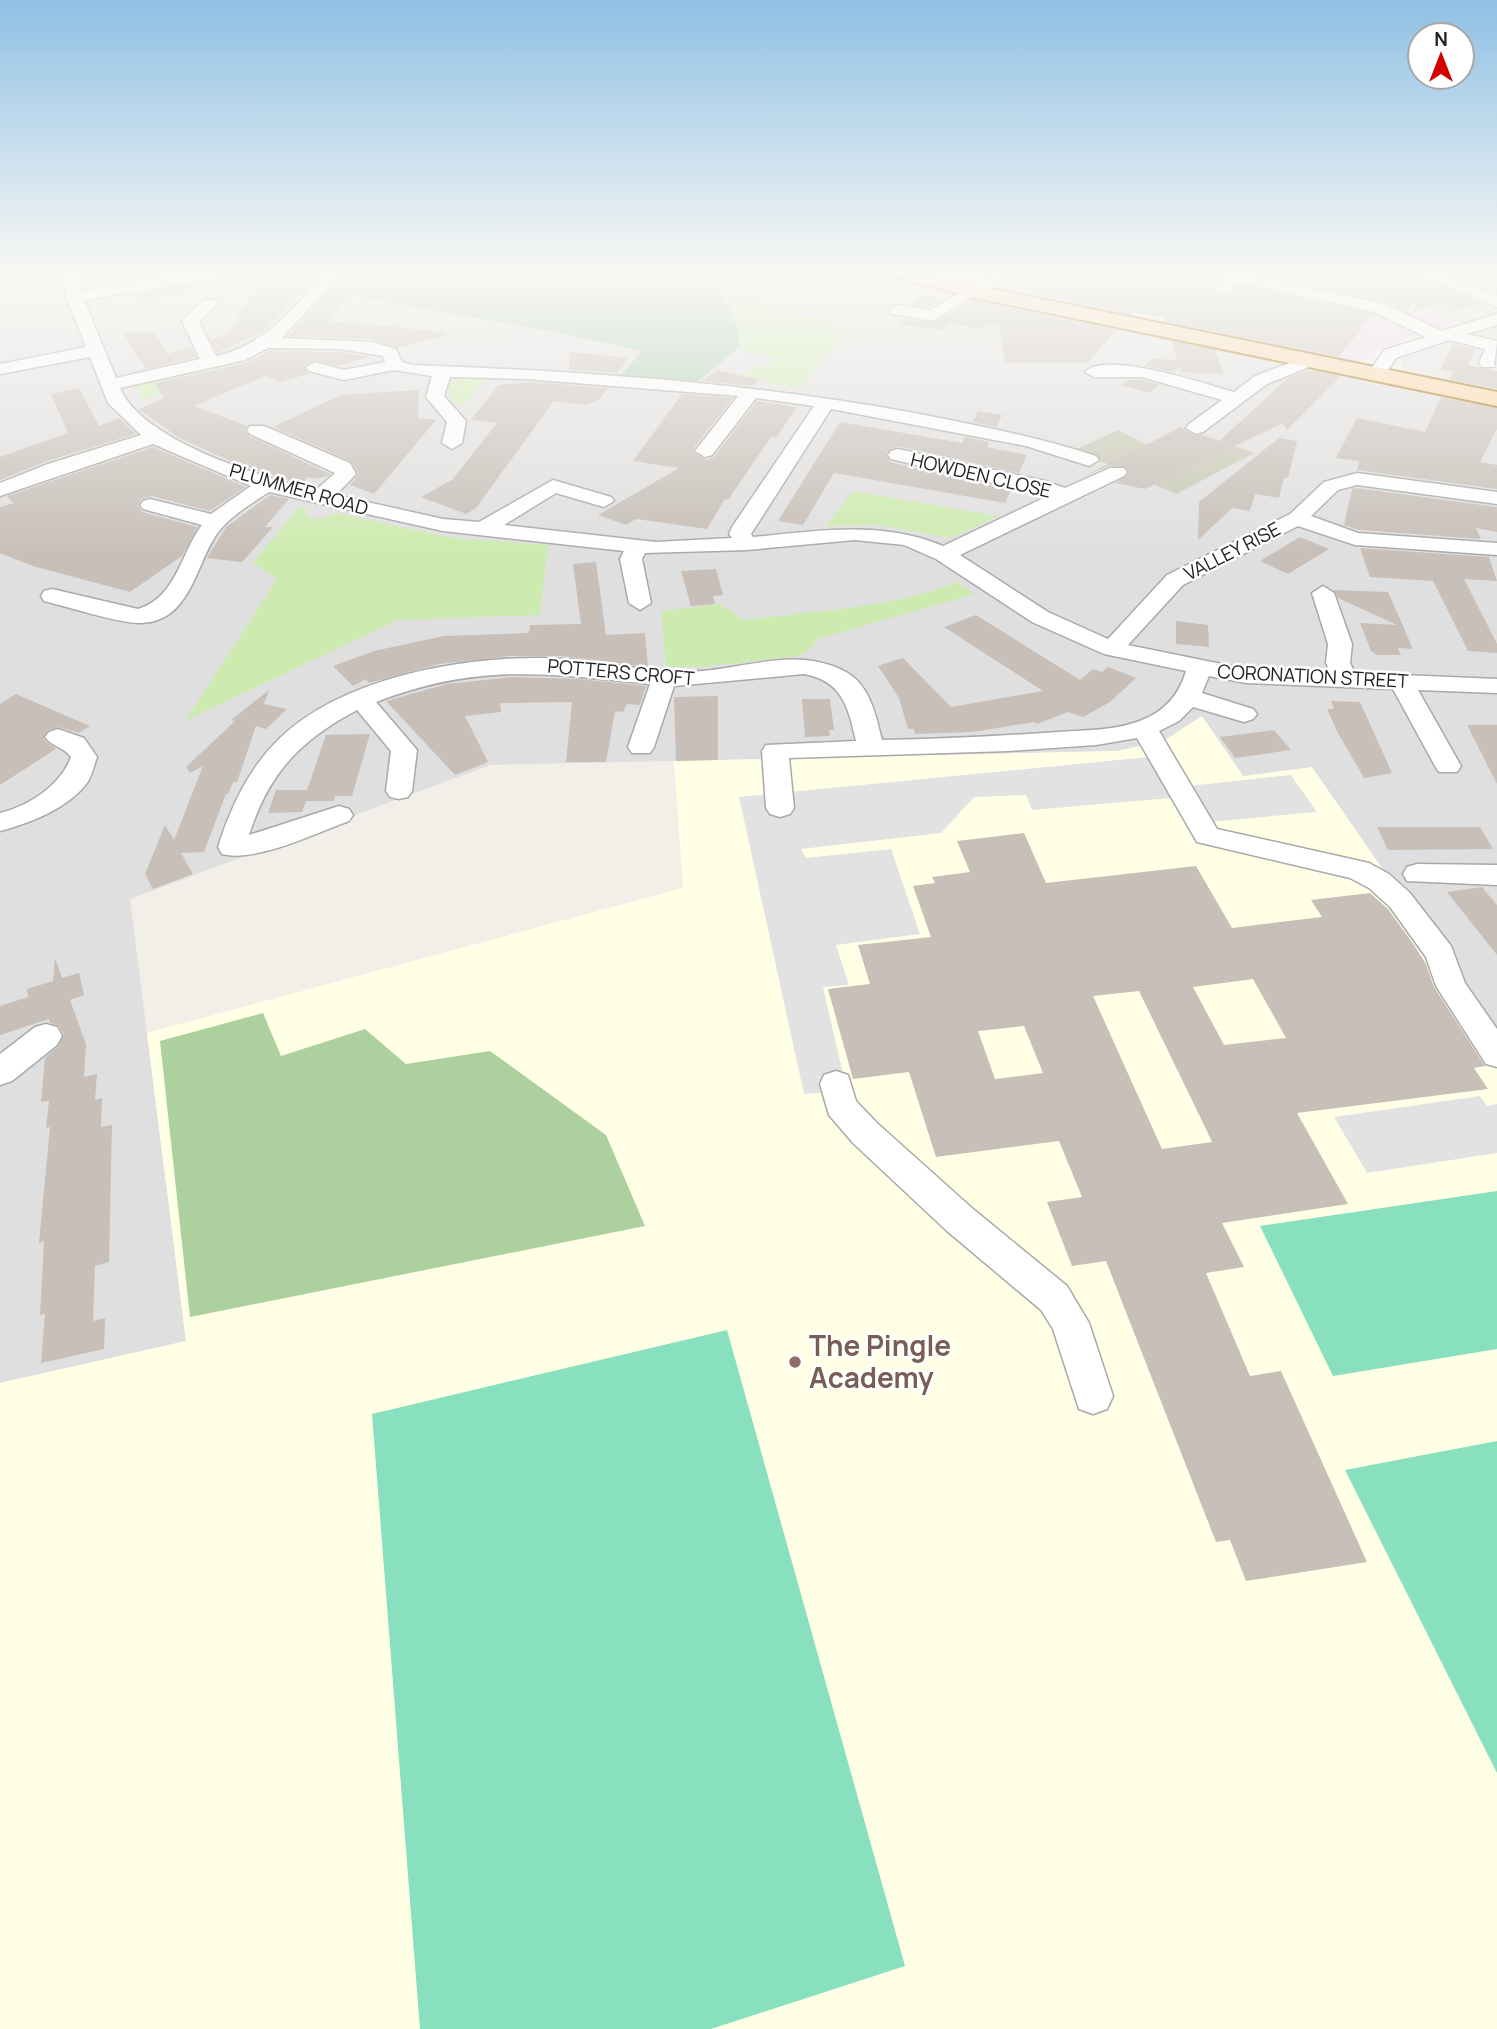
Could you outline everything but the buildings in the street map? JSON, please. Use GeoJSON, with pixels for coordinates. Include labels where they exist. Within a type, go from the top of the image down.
{"type":"FeatureCollection","features":[{"type":"Feature","properties":{"kind":"main road"},"geometry":{"type":"LineString","coordinates":[[1338,367],[1497,399]]}},
{"type":"Feature","properties":{"kind":"street","name":"PLUMMER ROAD"},"geometry":{"type":"LineString","coordinates":[[102,367],[117,403],[154,437],[266,485],[415,520],[637,546],[682,548],[855,534],[908,539]]}},
{"type":"Feature","properties":{"kind":"street"},"geometry":{"type":"LineString","coordinates":[[109,384],[188,367]]}},
{"type":"Feature","properties":{"kind":"street"},"geometry":{"type":"LineString","coordinates":[[315,367],[344,375],[386,367]]}},
{"type":"Feature","properties":{"kind":"street"},"geometry":{"type":"LineString","coordinates":[[401,367],[412,370],[507,372],[751,392],[826,402],[1030,441],[1089,460]]}},
{"type":"Feature","properties":{"kind":"street"},"geometry":{"type":"LineString","coordinates":[[1196,428],[1261,380],[1294,367]]}},
{"type":"Feature","properties":{"kind":"street"},"geometry":{"type":"LineString","coordinates":[[1377,374],[1382,367]]}},
{"type":"Feature","properties":{"kind":"street"},"geometry":{"type":"LineString","coordinates":[[443,372],[435,397],[457,421],[452,443]]}},
{"type":"Feature","properties":{"kind":"street"},"geometry":{"type":"LineString","coordinates":[[1094,372],[1143,372],[1236,398]]}},
{"type":"Feature","properties":{"kind":"street"},"geometry":{"type":"LineString","coordinates":[[705,451],[751,392]]}},
{"type":"Feature","properties":{"kind":"street"},"geometry":{"type":"LineString","coordinates":[[747,544],[740,534],[743,527],[826,402]]}},
{"type":"Feature","properties":{"kind":"street"},"geometry":{"type":"LineString","coordinates":[[257,430],[343,467],[346,474],[321,497]]}},
{"type":"Feature","properties":{"kind":"street"},"geometry":{"type":"LineString","coordinates":[[0,490],[55,468],[154,437]]}},
{"type":"Feature","properties":{"kind":"street","name":"HOWDEN CLOSE"},"geometry":{"type":"LineString","coordinates":[[898,455],[1045,487],[1065,496]]}},
{"type":"Feature","properties":{"kind":"street","name":"HOWDEN CLOSE"},"geometry":{"type":"LineString","coordinates":[[944,554],[1117,472]]}},
{"type":"Feature","properties":{"kind":"street","name":"VALLEY RISE"},"geometry":{"type":"LineString","coordinates":[[1112,649],[1175,580],[1297,517],[1331,486],[1357,479],[1497,498]]}},
{"type":"Feature","properties":{"kind":"street"},"geometry":{"type":"LineString","coordinates":[[52,596],[139,616],[152,613],[185,583],[202,541],[216,522],[266,485]]}},
{"type":"Feature","properties":{"kind":"street"},"geometry":{"type":"LineString","coordinates":[[483,529],[553,486],[604,501]]}},
{"type":"Feature","properties":{"kind":"street"},"geometry":{"type":"LineString","coordinates":[[150,505],[216,522]]}},
{"type":"Feature","properties":{"kind":"street","name":"VALLEY RISE"},"geometry":{"type":"LineString","coordinates":[[1297,517],[1355,539],[1497,549]]}},
{"type":"Feature","properties":{"kind":"street","name":"CORONATION STREET"},"geometry":{"type":"LineString","coordinates":[[908,539],[944,554],[1008,599],[1069,632],[1112,649],[1199,669],[1246,676],[1497,686]]}},
{"type":"Feature","properties":{"kind":"street"},"geometry":{"type":"LineString","coordinates":[[637,546],[631,559],[640,603]]}},
{"type":"Feature","properties":{"kind":"street"},"geometry":{"type":"LineString","coordinates":[[1323,593],[1340,643],[1338,663],[1346,680]]}},
{"type":"Feature","properties":{"kind":"street","name":"POTTERS CROFT"},"geometry":{"type":"LineString","coordinates":[[339,815],[254,844],[232,847],[243,809],[267,769],[284,749],[341,708],[418,680],[496,667],[582,667],[665,677],[716,678],[785,666],[807,666],[823,671],[850,687],[858,701],[871,748]]}},
{"type":"Feature","properties":{"kind":"street"},"geometry":{"type":"LineString","coordinates":[[780,808],[775,751],[1008,743],[1102,736],[1145,729],[1166,719],[1188,697],[1199,669]]}},
{"type":"Feature","properties":{"kind":"street"},"geometry":{"type":"LineString","coordinates":[[640,747],[665,677]]}},
{"type":"Feature","properties":{"kind":"street"},"geometry":{"type":"LineString","coordinates":[[1401,682],[1448,766]]}},
{"type":"Feature","properties":{"kind":"street"},"geometry":{"type":"LineString","coordinates":[[1188,697],[1244,714]]}},
{"type":"Feature","properties":{"kind":"street"},"geometry":{"type":"LineString","coordinates":[[361,700],[404,750],[399,791]]}},
{"type":"Feature","properties":{"kind":"street"},"geometry":{"type":"LineString","coordinates":[[1145,729],[1222,865]]}},
{"type":"Feature","properties":{"kind":"street"},"geometry":{"type":"LineString","coordinates":[[0,822],[20,817],[76,779],[84,757],[75,744],[58,737]]}},
{"type":"Feature","properties":{"kind":"street"},"geometry":{"type":"LineString","coordinates":[[1207,836],[1359,870],[1380,881],[1400,900],[1440,954],[1451,986],[1497,1055]]}},
{"type":"Feature","properties":{"kind":"street"},"geometry":{"type":"LineString","coordinates":[[1417,874],[1497,875]]}},
{"type":"Feature","properties":{"kind":"street"},"geometry":{"type":"LineString","coordinates":[[0,1072],[47,1035]]}},
{"type":"Feature","properties":{"kind":"street"},"geometry":{"type":"LineString","coordinates":[[836,1084],[841,1106],[865,1133],[960,1220],[1054,1298],[1070,1323],[1093,1396]]}},
{"type":"Feature","properties":{"kind":"shaded area"},"geometry":{"type":"Polygon","coordinates":[[[0,367],[1315,367],[1497,404],[1497,1034],[1243,776],[1202,716],[1165,740],[1118,751],[490,765],[130,899],[186,1341],[0,1383],[0,367]]]}},
{"type":"Feature","properties":{"kind":"shaded area"},"geometry":{"type":"Polygon","coordinates":[[[628,367],[716,367],[694,384],[618,378],[628,367]]]}},
{"type":"Feature","properties":{"kind":"shaded area"},"geometry":{"type":"Polygon","coordinates":[[[1402,367],[1441,367],[1497,380],[1497,394],[1414,377],[1402,367]]]}},
{"type":"Feature","properties":{"kind":"shaded area"},"geometry":{"type":"Polygon","coordinates":[[[1118,430],[1159,451],[1200,434],[1254,453],[1176,494],[1075,450],[1118,430]]]}},
{"type":"Feature","properties":{"kind":"shaded area","name":"The Pingle Academy"},"geometry":{"type":"Polygon","coordinates":[[[1202,716],[1243,776],[1312,767],[1497,1034],[1497,2029],[0,2029],[0,1383],[186,1341],[147,1033],[683,888],[674,761],[1118,751],[1165,740],[1202,716]]]}},
{"type":"Feature","properties":{"kind":"shaded area"},"geometry":{"type":"Polygon","coordinates":[[[1169,755],[1188,786],[1291,775],[1317,812],[1188,824],[1171,798],[1032,810],[1026,795],[974,797],[941,833],[801,849],[806,858],[891,849],[920,934],[836,945],[849,985],[823,987],[847,1091],[804,1094],[739,797],[1169,755]]]}},
{"type":"Feature","properties":{"kind":"shaded area"},"geometry":{"type":"Polygon","coordinates":[[[1480,1096],[1487,1106],[1497,1104],[1497,1153],[1367,1173],[1334,1117],[1480,1096]]]}},
{"type":"Feature","properties":{"kind":"green space"},"geometry":{"type":"Polygon","coordinates":[[[223,367],[143,401],[135,389],[139,383],[223,367]]]}},
{"type":"Feature","properties":{"kind":"green space"},"geometry":{"type":"Polygon","coordinates":[[[755,367],[818,367],[799,390],[743,376],[755,367]]]}},
{"type":"Feature","properties":{"kind":"green space"},"geometry":{"type":"Polygon","coordinates":[[[488,376],[464,405],[454,404],[448,389],[451,384],[465,377],[488,376]]]}},
{"type":"Feature","properties":{"kind":"green space"},"geometry":{"type":"Polygon","coordinates":[[[853,491],[998,516],[951,538],[879,525],[826,526],[853,491]]]}},
{"type":"Feature","properties":{"kind":"green space"},"geometry":{"type":"Polygon","coordinates":[[[300,506],[307,511],[307,517],[321,519],[337,513],[453,538],[548,545],[540,615],[398,620],[185,721],[277,579],[253,563],[300,506]]]}},
{"type":"Feature","properties":{"kind":"green space"},"geometry":{"type":"Polygon","coordinates":[[[957,582],[975,594],[814,640],[816,644],[799,656],[701,667],[666,667],[661,611],[720,604],[743,620],[878,604],[957,582]]]}},
{"type":"Feature","properties":{"kind":"green space"},"geometry":{"type":"Polygon","coordinates":[[[263,1013],[281,1056],[365,1029],[406,1064],[490,1051],[606,1135],[645,1226],[190,1317],[160,1041],[263,1013]]]}},
{"type":"Feature","properties":{"kind":"green space"},"geometry":{"type":"Polygon","coordinates":[[[1497,1191],[1497,1349],[1333,1376],[1260,1226],[1497,1191]]]}},
{"type":"Feature","properties":{"kind":"green space"},"geometry":{"type":"Polygon","coordinates":[[[727,1330],[905,1966],[711,2029],[420,2029],[372,1414],[727,1330]]]}},
{"type":"Feature","properties":{"kind":"green space"},"geometry":{"type":"Polygon","coordinates":[[[1497,1441],[1497,1773],[1345,1470],[1497,1441]]]}},
{"type":"Feature","properties":{"kind":"place","name":"The Pingle Academy"},"geometry":{"type":"Point","coordinates":[795,1362]}}]}
